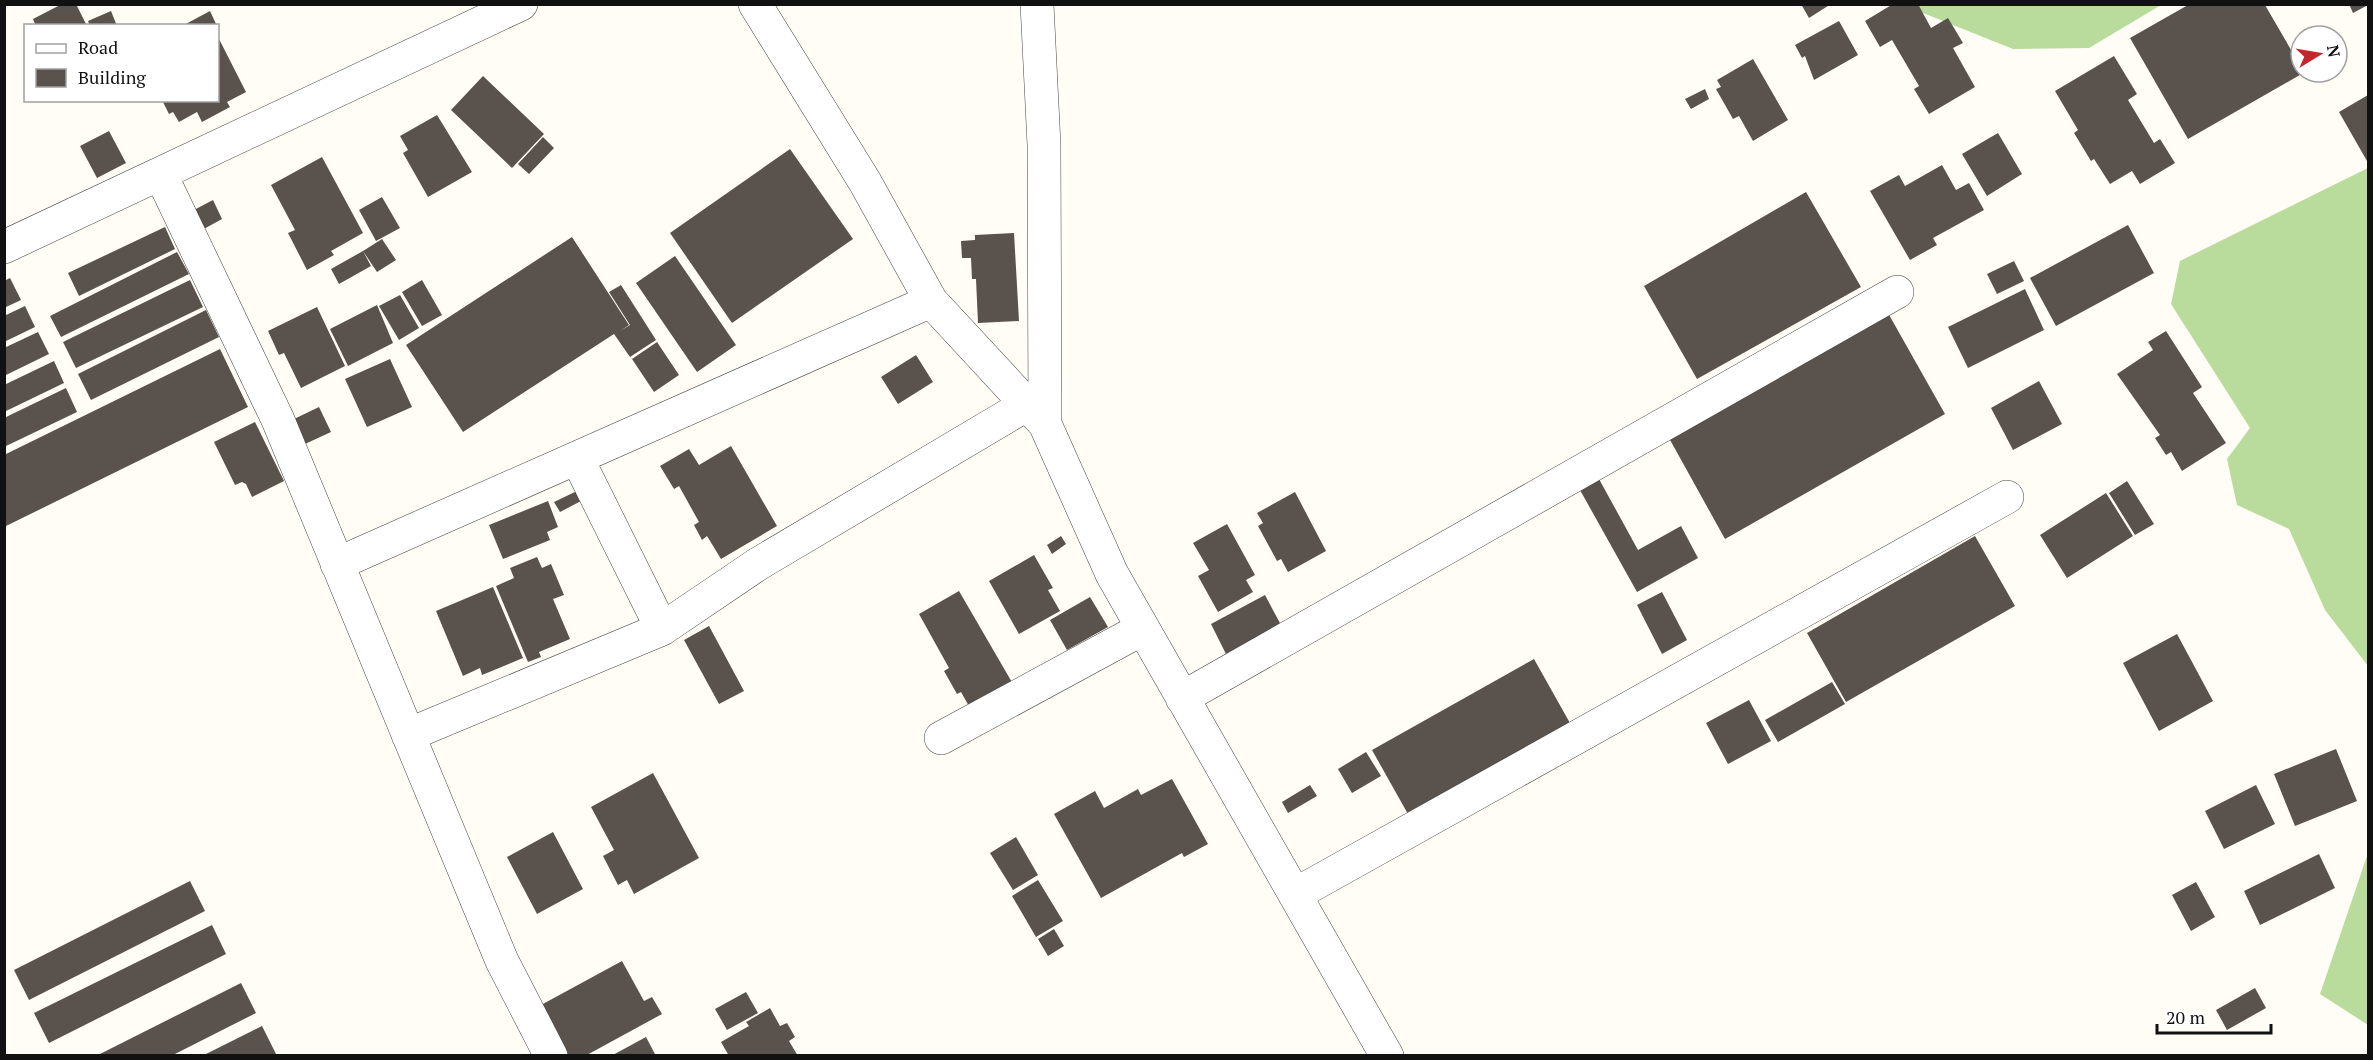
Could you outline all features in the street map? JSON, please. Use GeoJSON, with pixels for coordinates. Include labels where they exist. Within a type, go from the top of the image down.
{"type":"FeatureCollection","features":[{"type":"Feature","properties":{"kind":"street"},"geometry":{"type":"LineString","coordinates":[[4,247],[521,4]]}},
{"type":"Feature","properties":{"kind":"street"},"geometry":{"type":"LineString","coordinates":[[755,4],[865,182],[931,301],[1036,414],[1112,574],[1142,629],[1387,1056]]}},
{"type":"Feature","properties":{"kind":"street"},"geometry":{"type":"LineString","coordinates":[[1036,414],[1044,145],[1037,4]]}},
{"type":"Feature","properties":{"kind":"street"},"geometry":{"type":"LineString","coordinates":[[161,175],[279,420],[502,960],[550,1056]]}},
{"type":"Feature","properties":{"kind":"street"},"geometry":{"type":"LineString","coordinates":[[1182,698],[1897,292]]}},
{"type":"Feature","properties":{"kind":"street"},"geometry":{"type":"LineString","coordinates":[[337,564],[931,301]]}},
{"type":"Feature","properties":{"kind":"street"},"geometry":{"type":"LineString","coordinates":[[408,735],[662,629],[758,564],[1036,414]]}},
{"type":"Feature","properties":{"kind":"street"},"geometry":{"type":"LineString","coordinates":[[577,458],[662,629]]}},
{"type":"Feature","properties":{"kind":"street"},"geometry":{"type":"LineString","coordinates":[[1296,894],[2007,497]]}},
{"type":"Feature","properties":{"kind":"street"},"geometry":{"type":"LineString","coordinates":[[941,738],[1142,629]]}},
{"type":"Feature","properties":{"kind":"green space"},"geometry":{"type":"Polygon","coordinates":[[[1908,5],[2161,5],[2089,48],[2013,49],[1908,5]]]}},
{"type":"Feature","properties":{"kind":"green space"},"geometry":{"type":"Polygon","coordinates":[[[2368,168],[2368,666],[2325,610],[2289,529],[2237,505],[2227,459],[2250,428],[2171,304],[2180,261],[2368,168]]]}},
{"type":"Feature","properties":{"kind":"green space"},"geometry":{"type":"Polygon","coordinates":[[[2368,853],[2368,1025],[2320,994],[2368,853]]]}},
{"type":"Feature","properties":{"kind":"building"},"geometry":{"type":"Polygon","coordinates":[[[62,4],[76,4],[86,24],[35,24],[33,19],[62,4]]]}},
{"type":"Feature","properties":{"kind":"building"},"geometry":{"type":"Polygon","coordinates":[[[1801,4],[1831,4],[1809,18],[1801,4]]]}},
{"type":"Feature","properties":{"kind":"building"},"geometry":{"type":"Polygon","coordinates":[[[1893,4],[1918,4],[1931,28],[1948,18],[1963,43],[1953,48],[1975,87],[1929,114],[1914,89],[1919,86],[1892,40],[1880,47],[1865,21],[1893,4]]]}},
{"type":"Feature","properties":{"kind":"building"},"geometry":{"type":"Polygon","coordinates":[[[2349,4],[2368,4],[2368,5],[2353,13],[2349,4]]]}},
{"type":"Feature","properties":{"kind":"building"},"geometry":{"type":"Polygon","coordinates":[[[2188,5],[2265,5],[2289,46],[2289,81],[2188,139],[2130,38],[2188,5]]]}},
{"type":"Feature","properties":{"kind":"building"},"geometry":{"type":"Polygon","coordinates":[[[111,11],[116,24],[89,24],[88,21],[111,11]]]}},
{"type":"Feature","properties":{"kind":"building"},"geometry":{"type":"Polygon","coordinates":[[[210,11],[216,24],[186,24],[210,11]]]}},
{"type":"Feature","properties":{"kind":"building"},"geometry":{"type":"Polygon","coordinates":[[[1839,21],[1858,55],[1814,80],[1805,56],[1802,58],[1795,45],[1839,21]]]}},
{"type":"Feature","properties":{"kind":"building"},"geometry":{"type":"Polygon","coordinates":[[[219,39],[246,92],[227,102],[230,107],[202,122],[197,112],[179,122],[173,112],[169,114],[163,102],[219,102],[219,39]]]}},
{"type":"Feature","properties":{"kind":"building"},"geometry":{"type":"Polygon","coordinates":[[[2114,56],[2137,94],[2128,100],[2154,143],[2160,139],[2175,163],[2140,184],[2132,171],[2110,184],[2094,159],[2091,161],[2074,133],[2078,130],[2055,91],[2114,56]]]}},
{"type":"Feature","properties":{"kind":"building"},"geometry":{"type":"Polygon","coordinates":[[[1753,59],[1788,120],[1753,141],[1739,116],[1733,119],[1716,89],[1721,87],[1717,80],[1753,59]]]}},
{"type":"Feature","properties":{"kind":"building"},"geometry":{"type":"Polygon","coordinates":[[[483,76],[544,134],[512,168],[451,110],[483,76]]]}},
{"type":"Feature","properties":{"kind":"building"},"geometry":{"type":"Polygon","coordinates":[[[1705,89],[1709,99],[1691,109],[1685,99],[1705,89]]]}},
{"type":"Feature","properties":{"kind":"building"},"geometry":{"type":"Polygon","coordinates":[[[2368,95],[2368,160],[2367,161],[2339,112],[2368,95]]]}},
{"type":"Feature","properties":{"kind":"building"},"geometry":{"type":"Polygon","coordinates":[[[437,115],[472,172],[428,197],[403,153],[408,150],[400,136],[437,115]]]}},
{"type":"Feature","properties":{"kind":"building"},"geometry":{"type":"Polygon","coordinates":[[[109,131],[126,163],[97,178],[80,146],[109,131]]]}},
{"type":"Feature","properties":{"kind":"building"},"geometry":{"type":"Polygon","coordinates":[[[1998,133],[2022,174],[1987,196],[1962,154],[1998,133]]]}},
{"type":"Feature","properties":{"kind":"building"},"geometry":{"type":"Polygon","coordinates":[[[543,137],[554,148],[529,174],[518,164],[543,137]]]}},
{"type":"Feature","properties":{"kind":"building"},"geometry":{"type":"Polygon","coordinates":[[[790,149],[853,239],[732,323],[670,233],[790,149]]]}},
{"type":"Feature","properties":{"kind":"building"},"geometry":{"type":"Polygon","coordinates":[[[322,157],[363,233],[331,251],[334,255],[307,270],[288,233],[295,230],[271,185],[322,157]]]}},
{"type":"Feature","properties":{"kind":"building"},"geometry":{"type":"Polygon","coordinates":[[[1942,165],[1956,190],[1969,183],[1984,210],[1933,238],[1937,245],[1910,260],[1870,191],[1899,175],[1905,186],[1942,165]]]}},
{"type":"Feature","properties":{"kind":"building"},"geometry":{"type":"Polygon","coordinates":[[[1806,192],[1861,287],[1697,379],[1644,286],[1806,192]]]}},
{"type":"Feature","properties":{"kind":"building"},"geometry":{"type":"Polygon","coordinates":[[[382,197],[400,228],[376,241],[359,210],[382,197]]]}},
{"type":"Feature","properties":{"kind":"building"},"geometry":{"type":"Polygon","coordinates":[[[213,200],[222,219],[202,230],[192,211],[213,200]]]}},
{"type":"Feature","properties":{"kind":"building"},"geometry":{"type":"Polygon","coordinates":[[[2128,225],[2154,273],[2056,326],[2030,278],[2128,225]]]}},
{"type":"Feature","properties":{"kind":"building"},"geometry":{"type":"Polygon","coordinates":[[[165,227],[175,249],[79,296],[68,273],[165,227]]]}},
{"type":"Feature","properties":{"kind":"building"},"geometry":{"type":"Polygon","coordinates":[[[1014,233],[1019,321],[978,323],[976,279],[972,279],[971,258],[962,258],[961,241],[975,240],[975,235],[1014,233]]]}},
{"type":"Feature","properties":{"kind":"building"},"geometry":{"type":"Polygon","coordinates":[[[572,237],[629,325],[620,331],[630,325],[609,292],[621,285],[656,340],[630,357],[614,334],[463,432],[406,345],[572,237]]]}},
{"type":"Feature","properties":{"kind":"building"},"geometry":{"type":"Polygon","coordinates":[[[382,239],[396,260],[377,272],[363,251],[382,239]]]}},
{"type":"Feature","properties":{"kind":"building"},"geometry":{"type":"Polygon","coordinates":[[[363,251],[371,266],[339,284],[331,269],[363,251]]]}},
{"type":"Feature","properties":{"kind":"building"},"geometry":{"type":"Polygon","coordinates":[[[177,252],[189,274],[61,337],[50,316],[177,252]]]}},
{"type":"Feature","properties":{"kind":"building"},"geometry":{"type":"Polygon","coordinates":[[[675,256],[736,345],[697,372],[636,283],[675,256]]]}},
{"type":"Feature","properties":{"kind":"building"},"geometry":{"type":"Polygon","coordinates":[[[2014,261],[2024,281],[1997,294],[1987,274],[2014,261]]]}},
{"type":"Feature","properties":{"kind":"building"},"geometry":{"type":"Polygon","coordinates":[[[10,278],[21,300],[4,308],[4,281],[10,278]]]}},
{"type":"Feature","properties":{"kind":"building"},"geometry":{"type":"Polygon","coordinates":[[[190,280],[203,307],[76,368],[63,342],[190,280]]]}},
{"type":"Feature","properties":{"kind":"building"},"geometry":{"type":"Polygon","coordinates":[[[422,280],[442,315],[422,326],[402,292],[422,280]]]}},
{"type":"Feature","properties":{"kind":"building"},"geometry":{"type":"Polygon","coordinates":[[[2025,289],[2044,330],[1968,368],[1948,327],[2025,289]]]}},
{"type":"Feature","properties":{"kind":"building"},"geometry":{"type":"Polygon","coordinates":[[[400,295],[419,328],[399,340],[379,306],[400,295]]]}},
{"type":"Feature","properties":{"kind":"building"},"geometry":{"type":"Polygon","coordinates":[[[377,305],[393,343],[348,366],[330,329],[377,305]]]}},
{"type":"Feature","properties":{"kind":"building"},"geometry":{"type":"Polygon","coordinates":[[[25,306],[35,327],[4,342],[4,316],[25,306]]]}},
{"type":"Feature","properties":{"kind":"building"},"geometry":{"type":"Polygon","coordinates":[[[317,307],[345,366],[301,388],[284,353],[279,355],[268,331],[317,307]]]}},
{"type":"Feature","properties":{"kind":"building"},"geometry":{"type":"Polygon","coordinates":[[[206,310],[219,337],[91,400],[78,374],[206,310]]]}},
{"type":"Feature","properties":{"kind":"building"},"geometry":{"type":"Polygon","coordinates":[[[1888,313],[1945,414],[1725,539],[1669,438],[1888,313]]]}},
{"type":"Feature","properties":{"kind":"building"},"geometry":{"type":"Polygon","coordinates":[[[2166,331],[2202,387],[2193,393],[2226,443],[2182,471],[2171,452],[2166,455],[2155,438],[2160,435],[2117,374],[2153,350],[2148,342],[2166,331]]]}},
{"type":"Feature","properties":{"kind":"building"},"geometry":{"type":"Polygon","coordinates":[[[38,332],[49,354],[4,376],[4,348],[38,332]]]}},
{"type":"Feature","properties":{"kind":"building"},"geometry":{"type":"Polygon","coordinates":[[[657,342],[679,375],[654,392],[632,359],[657,342]]]}},
{"type":"Feature","properties":{"kind":"building"},"geometry":{"type":"Polygon","coordinates":[[[220,349],[248,407],[4,527],[4,455],[220,349]]]}},
{"type":"Feature","properties":{"kind":"building"},"geometry":{"type":"Polygon","coordinates":[[[916,355],[933,382],[898,404],[881,377],[916,355]]]}},
{"type":"Feature","properties":{"kind":"building"},"geometry":{"type":"Polygon","coordinates":[[[390,359],[412,407],[367,427],[345,379],[390,359]]]}},
{"type":"Feature","properties":{"kind":"building"},"geometry":{"type":"Polygon","coordinates":[[[54,361],[64,383],[4,412],[4,385],[54,361]]]}},
{"type":"Feature","properties":{"kind":"building"},"geometry":{"type":"Polygon","coordinates":[[[2039,381],[2062,424],[2013,450],[1991,408],[2039,381]]]}},
{"type":"Feature","properties":{"kind":"building"},"geometry":{"type":"Polygon","coordinates":[[[66,388],[77,412],[4,447],[4,418],[66,388]]]}},
{"type":"Feature","properties":{"kind":"building"},"geometry":{"type":"Polygon","coordinates":[[[319,407],[331,432],[305,444],[294,419],[319,407]]]}},
{"type":"Feature","properties":{"kind":"building"},"geometry":{"type":"Polygon","coordinates":[[[255,422],[284,481],[252,497],[246,484],[242,482],[235,485],[214,442],[255,422]]]}},
{"type":"Feature","properties":{"kind":"building"},"geometry":{"type":"Polygon","coordinates":[[[731,446],[777,526],[721,559],[707,536],[702,540],[694,525],[699,522],[679,486],[674,489],[660,466],[689,449],[699,465],[731,446]]]}},
{"type":"Feature","properties":{"kind":"building"},"geometry":{"type":"Polygon","coordinates":[[[1599,479],[1638,550],[1681,526],[1698,558],[1637,592],[1580,490],[1599,479]]]}},
{"type":"Feature","properties":{"kind":"building"},"geometry":{"type":"Polygon","coordinates":[[[2127,481],[2154,524],[2135,535],[2109,493],[2127,481]]]}},
{"type":"Feature","properties":{"kind":"building"},"geometry":{"type":"Polygon","coordinates":[[[577,491],[581,501],[560,512],[554,502],[577,491]]]}},
{"type":"Feature","properties":{"kind":"building"},"geometry":{"type":"Polygon","coordinates":[[[1295,492],[1326,551],[1288,572],[1281,559],[1277,561],[1258,526],[1263,523],[1257,513],[1295,492]]]}},
{"type":"Feature","properties":{"kind":"building"},"geometry":{"type":"Polygon","coordinates":[[[2106,493],[2133,536],[2067,578],[2040,535],[2106,493]]]}},
{"type":"Feature","properties":{"kind":"building"},"geometry":{"type":"Polygon","coordinates":[[[548,501],[558,527],[547,532],[550,540],[503,559],[489,525],[548,501]]]}},
{"type":"Feature","properties":{"kind":"building"},"geometry":{"type":"Polygon","coordinates":[[[1227,524],[1255,575],[1246,580],[1253,592],[1218,612],[1198,576],[1209,570],[1193,543],[1227,524]]]}},
{"type":"Feature","properties":{"kind":"building"},"geometry":{"type":"Polygon","coordinates":[[[1061,536],[1066,544],[1052,554],[1047,545],[1061,536]]]}},
{"type":"Feature","properties":{"kind":"building"},"geometry":{"type":"Polygon","coordinates":[[[1975,536],[2015,606],[1846,702],[1807,633],[1975,536]]]}},
{"type":"Feature","properties":{"kind":"building"},"geometry":{"type":"Polygon","coordinates":[[[1034,555],[1053,588],[1048,590],[1060,611],[1019,634],[989,581],[1034,555]]]}},
{"type":"Feature","properties":{"kind":"building"},"geometry":{"type":"Polygon","coordinates":[[[537,557],[542,568],[551,564],[564,595],[553,599],[570,639],[539,652],[541,657],[528,662],[496,586],[514,578],[510,568],[537,557]]]}},
{"type":"Feature","properties":{"kind":"building"},"geometry":{"type":"Polygon","coordinates":[[[493,587],[523,658],[482,675],[480,668],[463,676],[436,611],[493,587]]]}},
{"type":"Feature","properties":{"kind":"building"},"geometry":{"type":"Polygon","coordinates":[[[959,591],[1013,684],[970,708],[961,692],[957,694],[944,671],[949,668],[919,614],[959,591]]]}},
{"type":"Feature","properties":{"kind":"building"},"geometry":{"type":"Polygon","coordinates":[[[1662,592],[1687,640],[1662,654],[1637,605],[1662,592]]]}},
{"type":"Feature","properties":{"kind":"building"},"geometry":{"type":"Polygon","coordinates":[[[1265,595],[1281,625],[1226,654],[1211,624],[1265,595]]]}},
{"type":"Feature","properties":{"kind":"building"},"geometry":{"type":"Polygon","coordinates":[[[1090,597],[1108,627],[1067,650],[1050,620],[1090,597]]]}},
{"type":"Feature","properties":{"kind":"building"},"geometry":{"type":"Polygon","coordinates":[[[709,626],[744,691],[719,704],[684,640],[709,626]]]}},
{"type":"Feature","properties":{"kind":"building"},"geometry":{"type":"Polygon","coordinates":[[[2177,634],[2213,701],[2159,731],[2123,663],[2177,634]]]}},
{"type":"Feature","properties":{"kind":"building"},"geometry":{"type":"Polygon","coordinates":[[[1534,659],[1575,732],[1413,823],[1372,750],[1534,659]]]}},
{"type":"Feature","properties":{"kind":"building"},"geometry":{"type":"Polygon","coordinates":[[[1832,682],[1845,704],[1778,742],[1765,720],[1832,682]]]}},
{"type":"Feature","properties":{"kind":"building"},"geometry":{"type":"Polygon","coordinates":[[[1749,700],[1771,741],[1728,764],[1706,723],[1749,700]]]}},
{"type":"Feature","properties":{"kind":"building"},"geometry":{"type":"Polygon","coordinates":[[[2336,749],[2357,801],[2295,826],[2274,774],[2336,749]]]}},
{"type":"Feature","properties":{"kind":"building"},"geometry":{"type":"Polygon","coordinates":[[[1366,752],[1381,776],[1352,793],[1338,769],[1366,752]]]}},
{"type":"Feature","properties":{"kind":"building"},"geometry":{"type":"Polygon","coordinates":[[[653,773],[699,858],[634,894],[627,880],[618,885],[603,856],[614,850],[591,807],[653,773]]]}},
{"type":"Feature","properties":{"kind":"building"},"geometry":{"type":"Polygon","coordinates":[[[1172,779],[1208,844],[1184,857],[1182,853],[1101,898],[1054,814],[1095,791],[1104,808],[1138,789],[1141,795],[1172,779]]]}},
{"type":"Feature","properties":{"kind":"building"},"geometry":{"type":"Polygon","coordinates":[[[1310,785],[1317,796],[1288,813],[1282,802],[1310,785]]]}},
{"type":"Feature","properties":{"kind":"building"},"geometry":{"type":"Polygon","coordinates":[[[2256,785],[2275,824],[2224,849],[2205,811],[2256,785]]]}},
{"type":"Feature","properties":{"kind":"building"},"geometry":{"type":"Polygon","coordinates":[[[553,832],[583,889],[537,914],[507,857],[553,832]]]}},
{"type":"Feature","properties":{"kind":"building"},"geometry":{"type":"Polygon","coordinates":[[[1016,837],[1038,875],[1013,890],[990,853],[1016,837]]]}},
{"type":"Feature","properties":{"kind":"building"},"geometry":{"type":"Polygon","coordinates":[[[2319,854],[2335,888],[2260,925],[2244,891],[2319,854]]]}},
{"type":"Feature","properties":{"kind":"building"},"geometry":{"type":"Polygon","coordinates":[[[1038,880],[1063,921],[1036,937],[1012,896],[1038,880]]]}},
{"type":"Feature","properties":{"kind":"building"},"geometry":{"type":"Polygon","coordinates":[[[190,881],[205,911],[29,1000],[14,970],[190,881]]]}},
{"type":"Feature","properties":{"kind":"building"},"geometry":{"type":"Polygon","coordinates":[[[2196,882],[2215,917],[2191,931],[2172,895],[2196,882]]]}},
{"type":"Feature","properties":{"kind":"building"},"geometry":{"type":"Polygon","coordinates":[[[212,925],[226,954],[49,1043],[34,1013],[212,925]]]}},
{"type":"Feature","properties":{"kind":"building"},"geometry":{"type":"Polygon","coordinates":[[[1054,929],[1064,946],[1048,956],[1038,939],[1054,929]]]}},
{"type":"Feature","properties":{"kind":"building"},"geometry":{"type":"Polygon","coordinates":[[[622,961],[644,1001],[652,997],[662,1014],[585,1056],[568,1056],[541,1005],[622,961]]]}},
{"type":"Feature","properties":{"kind":"building"},"geometry":{"type":"Polygon","coordinates":[[[241,983],[256,1013],[171,1056],[96,1056],[241,983]]]}},
{"type":"Feature","properties":{"kind":"building"},"geometry":{"type":"Polygon","coordinates":[[[2255,988],[2266,1008],[2227,1030],[2216,1010],[2255,988]]]}},
{"type":"Feature","properties":{"kind":"building"},"geometry":{"type":"Polygon","coordinates":[[[746,992],[758,1013],[727,1030],[715,1009],[746,992]]]}},
{"type":"Feature","properties":{"kind":"building"},"geometry":{"type":"Polygon","coordinates":[[[770,1008],[780,1026],[787,1023],[795,1037],[789,1041],[798,1056],[729,1056],[721,1042],[749,1026],[746,1022],[770,1008]]]}},
{"type":"Feature","properties":{"kind":"building"},"geometry":{"type":"Polygon","coordinates":[[[262,1026],[277,1056],[202,1056],[262,1026]]]}},
{"type":"Feature","properties":{"kind":"building"},"geometry":{"type":"Polygon","coordinates":[[[646,1037],[656,1056],[611,1056],[646,1037]]]}}]}
